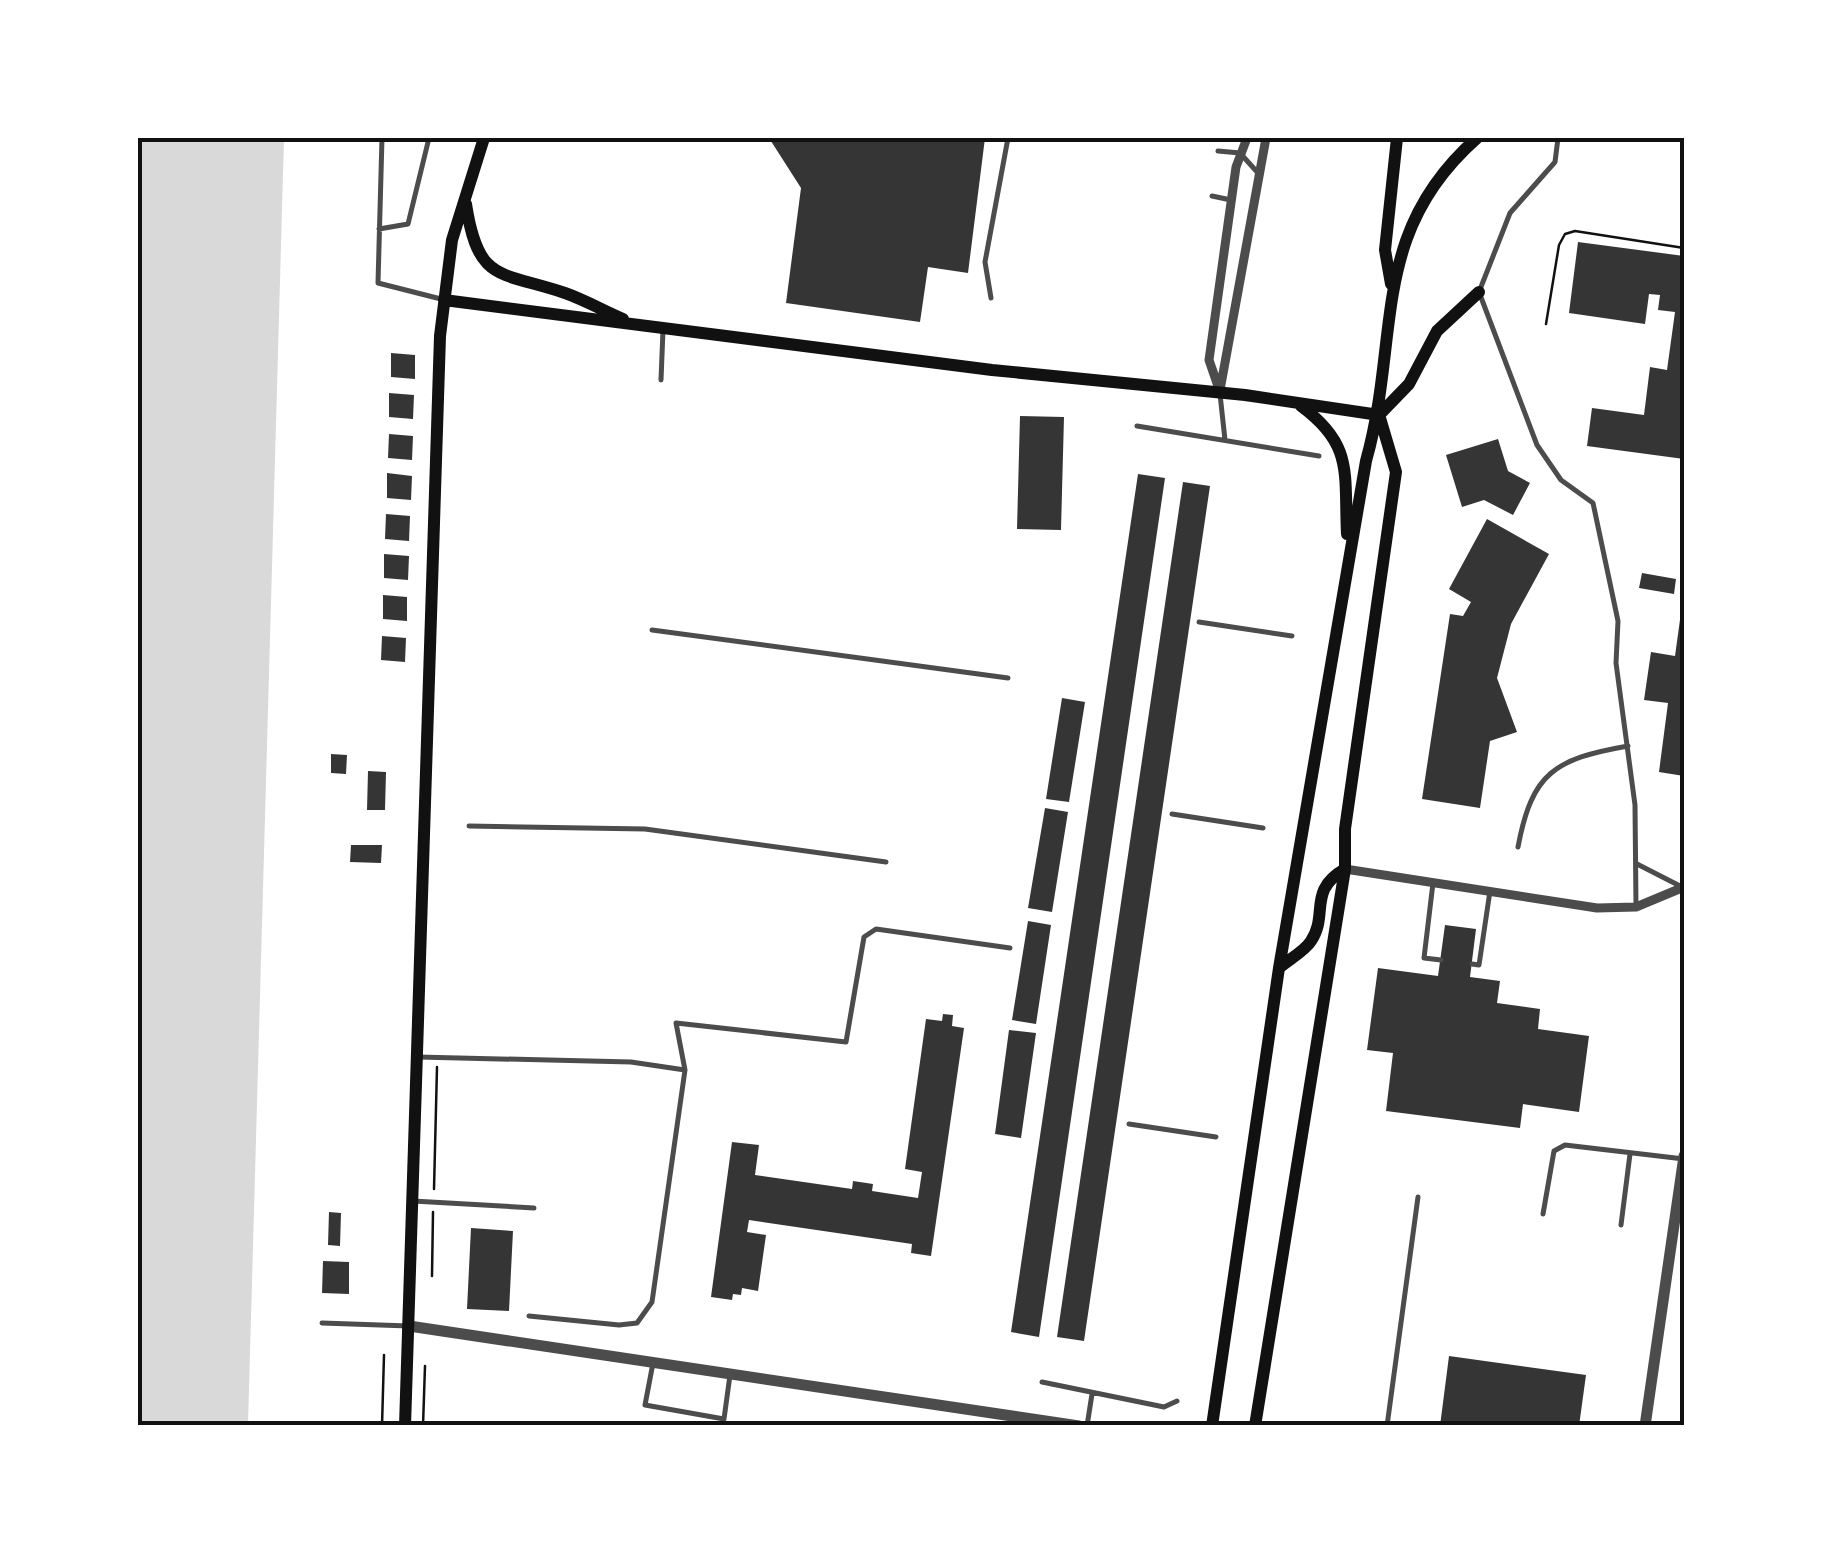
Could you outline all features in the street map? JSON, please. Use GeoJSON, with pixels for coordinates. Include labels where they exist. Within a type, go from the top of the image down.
{"type":"FeatureCollection","features":[{"type":"Feature","properties":{"kind":"main road"},"geometry":{"type":"LineString","coordinates":[[406,1426],[444,300],[452,240],[484,138]]}},
{"type":"Feature","properties":{"kind":"main road"},"geometry":{"type":"LineString","coordinates":[[1392,289],[1386,250],[1397,138]]}},
{"type":"Feature","properties":{"kind":"main road"},"geometry":{"type":"LineString","coordinates":[[1212,1426],[1279,968],[1349,556],[1379,415],[1392,289],[1403,240],[1418,206],[1449,164],[1478,138]]}},
{"type":"Feature","properties":{"kind":"main road"},"geometry":{"type":"LineString","coordinates":[[465,196],[472,241],[484,264],[496,274],[564,293],[639,326]]}},
{"type":"Feature","properties":{"kind":"main road"},"geometry":{"type":"LineString","coordinates":[[1379,415],[1409,384],[1437,331],[1479,292]]}},
{"type":"Feature","properties":{"kind":"main road"},"geometry":{"type":"LineString","coordinates":[[444,300],[663,330],[1220,392],[1379,415]]}},
{"type":"Feature","properties":{"kind":"main road"},"geometry":{"type":"LineString","coordinates":[[1298,404],[1336,436],[1343,460],[1349,556]]}},
{"type":"Feature","properties":{"kind":"main road"},"geometry":{"type":"LineString","coordinates":[[1255,1426],[1345,868],[1346,829],[1396,472],[1379,415]]}},
{"type":"Feature","properties":{"kind":"main road"},"geometry":{"type":"LineString","coordinates":[[1279,968],[1312,940],[1321,893],[1330,877],[1345,868]]}},
{"type":"Feature","properties":{"kind":"street"},"geometry":{"type":"LineString","coordinates":[[1220,392],[1209,360],[1231,200],[1240,153],[1247,138]]}},
{"type":"Feature","properties":{"kind":"street"},"geometry":{"type":"LineString","coordinates":[[1220,392],[1266,138]]}},
{"type":"Feature","properties":{"kind":"street"},"geometry":{"type":"LineString","coordinates":[[1345,868],[1597,908],[1636,907],[1683,887]]}},
{"type":"Feature","properties":{"kind":"street"},"geometry":{"type":"LineString","coordinates":[[1645,1426],[1684,1158]]}},
{"type":"Feature","properties":{"kind":"street"},"geometry":{"type":"LineString","coordinates":[[409,1326],[1079,1426]]}},
{"type":"Feature","properties":{"kind":"lane"},"geometry":{"type":"LineString","coordinates":[[382,138],[378,283],[444,300]]}},
{"type":"Feature","properties":{"kind":"lane"},"geometry":{"type":"LineString","coordinates":[[380,229],[408,224],[429,138]]}},
{"type":"Feature","properties":{"kind":"lane"},"geometry":{"type":"LineString","coordinates":[[991,298],[985,262],[1008,138]]}},
{"type":"Feature","properties":{"kind":"lane"},"geometry":{"type":"LineString","coordinates":[[1558,138],[1555,162],[1510,213],[1479,292],[1537,446],[1561,480],[1593,503],[1618,621],[1616,664],[1638,864],[1636,907]]}},
{"type":"Feature","properties":{"kind":"lane"},"geometry":{"type":"LineString","coordinates":[[1218,151],[1240,153],[1258,173]]}},
{"type":"Feature","properties":{"kind":"lane"},"geometry":{"type":"LineString","coordinates":[[1212,196],[1231,200]]}},
{"type":"Feature","properties":{"kind":"lane"},"geometry":{"type":"LineString","coordinates":[[661,380],[663,330]]}},
{"type":"Feature","properties":{"kind":"lane"},"geometry":{"type":"LineString","coordinates":[[1220,392],[1227,426],[1225,440]]}},
{"type":"Feature","properties":{"kind":"lane"},"geometry":{"type":"LineString","coordinates":[[1136,426],[1319,456]]}},
{"type":"Feature","properties":{"kind":"lane"},"geometry":{"type":"LineString","coordinates":[[1199,622],[1292,636]]}},
{"type":"Feature","properties":{"kind":"lane"},"geometry":{"type":"LineString","coordinates":[[652,630],[1008,678]]}},
{"type":"Feature","properties":{"kind":"lane"},"geometry":{"type":"LineString","coordinates":[[1518,847],[1526,805],[1545,775],[1577,755],[1628,746]]}},
{"type":"Feature","properties":{"kind":"lane"},"geometry":{"type":"LineString","coordinates":[[1172,814],[1263,828]]}},
{"type":"Feature","properties":{"kind":"lane"},"geometry":{"type":"LineString","coordinates":[[469,826],[646,829],[886,862]]}},
{"type":"Feature","properties":{"kind":"lane"},"geometry":{"type":"LineString","coordinates":[[1638,864],[1683,887]]}},
{"type":"Feature","properties":{"kind":"lane"},"geometry":{"type":"LineString","coordinates":[[1433,882],[1424,958],[1440,960]]}},
{"type":"Feature","properties":{"kind":"lane"},"geometry":{"type":"LineString","coordinates":[[1472,964],[1478,965],[1490,892]]}},
{"type":"Feature","properties":{"kind":"lane"},"geometry":{"type":"LineString","coordinates":[[529,1316],[619,1325],[637,1323],[652,1302],[684,1070],[676,1023],[846,1042],[864,937],[876,928],[1010,948]]}},
{"type":"Feature","properties":{"kind":"lane"},"geometry":{"type":"LineString","coordinates":[[417,1057],[631,1062],[684,1070]]}},
{"type":"Feature","properties":{"kind":"lane"},"geometry":{"type":"LineString","coordinates":[[1129,1124],[1216,1137]]}},
{"type":"Feature","properties":{"kind":"lane"},"geometry":{"type":"LineString","coordinates":[[1543,1214],[1554,1151],[1565,1145],[1684,1158]]}},
{"type":"Feature","properties":{"kind":"lane"},"geometry":{"type":"LineString","coordinates":[[1620,1225],[1630,1154]]}},
{"type":"Feature","properties":{"kind":"lane"},"geometry":{"type":"LineString","coordinates":[[1387,1426],[1418,1197]]}},
{"type":"Feature","properties":{"kind":"lane"},"geometry":{"type":"LineString","coordinates":[[413,1201],[534,1208]]}},
{"type":"Feature","properties":{"kind":"lane"},"geometry":{"type":"LineString","coordinates":[[322,1323],[409,1326]]}},
{"type":"Feature","properties":{"kind":"lane"},"geometry":{"type":"LineString","coordinates":[[652,1364],[645,1405],[724,1419],[731,1374]]}},
{"type":"Feature","properties":{"kind":"lane"},"geometry":{"type":"LineString","coordinates":[[1042,1382],[1164,1407],[1176,1401]]}},
{"type":"Feature","properties":{"kind":"lane"},"geometry":{"type":"LineString","coordinates":[[1087,1426],[1092,1394]]}},
{"type":"Feature","properties":{"kind":"lane"},"geometry":{"type":"LineString","coordinates":[[982,1426],[984,1411]]}},
{"type":"Feature","properties":{"kind":"path"},"geometry":{"type":"LineString","coordinates":[[1546,324],[1559,246],[1566,234],[1574,231],[1684,248]]}},
{"type":"Feature","properties":{"kind":"path"},"geometry":{"type":"LineString","coordinates":[[432,1276],[437,1058]]}},
{"type":"Feature","properties":{"kind":"path"},"geometry":{"type":"LineString","coordinates":[[382,1426],[384,1356]]}},
{"type":"Feature","properties":{"kind":"path"},"geometry":{"type":"LineString","coordinates":[[424,1426],[425,1366]]}},
{"type":"Feature","properties":{"kind":"shaded area"},"geometry":{"type":"Polygon","coordinates":[[[138,138],[284,138],[248,1425],[138,1425],[138,138]]]}},
{"type":"Feature","properties":{"kind":"building"},"geometry":{"type":"Polygon","coordinates":[[[769,138],[985,138],[968,273],[928,267],[920,322],[786,303],[801,188],[769,138]]]}},
{"type":"Feature","properties":{"kind":"building"},"geometry":{"type":"Polygon","coordinates":[[[1578,242],[1684,256],[1684,459],[1587,446],[1592,408],[1644,415],[1650,367],[1667,370],[1675,312],[1658,310],[1660,295],[1649,294],[1645,324],[1569,313],[1578,242]]]}},
{"type":"Feature","properties":{"kind":"building"},"geometry":{"type":"Polygon","coordinates":[[[391,353],[415,355],[415,379],[391,377],[391,353]]]}},
{"type":"Feature","properties":{"kind":"building"},"geometry":{"type":"Polygon","coordinates":[[[389,393],[414,395],[413,419],[389,417],[389,393]]]}},
{"type":"Feature","properties":{"kind":"building"},"geometry":{"type":"Polygon","coordinates":[[[1020,416],[1064,417],[1061,530],[1017,529],[1020,416]]]}},
{"type":"Feature","properties":{"kind":"building"},"geometry":{"type":"Polygon","coordinates":[[[389,434],[413,436],[412,460],[388,458],[389,434]]]}},
{"type":"Feature","properties":{"kind":"building"},"geometry":{"type":"Polygon","coordinates":[[[1498,439],[1508,471],[1530,483],[1513,515],[1484,500],[1462,507],[1446,455],[1498,439]]]}},
{"type":"Feature","properties":{"kind":"building"},"geometry":{"type":"Polygon","coordinates":[[[387,473],[412,476],[411,500],[387,498],[387,473]]]}},
{"type":"Feature","properties":{"kind":"building"},"geometry":{"type":"Polygon","coordinates":[[[1138,474],[1165,478],[1039,1337],[1011,1332],[1138,474]]]}},
{"type":"Feature","properties":{"kind":"building"},"geometry":{"type":"Polygon","coordinates":[[[1183,482],[1210,486],[1084,1341],[1057,1337],[1183,482]]]}},
{"type":"Feature","properties":{"kind":"building"},"geometry":{"type":"Polygon","coordinates":[[[386,514],[410,516],[409,541],[385,539],[386,514]]]}},
{"type":"Feature","properties":{"kind":"building"},"geometry":{"type":"Polygon","coordinates":[[[1487,519],[1549,554],[1511,624],[1497,678],[1517,732],[1490,741],[1480,808],[1422,799],[1450,614],[1463,616],[1471,602],[1449,589],[1487,519]]]}},
{"type":"Feature","properties":{"kind":"building"},"geometry":{"type":"Polygon","coordinates":[[[384,554],[409,556],[408,580],[384,578],[384,554]]]}},
{"type":"Feature","properties":{"kind":"building"},"geometry":{"type":"Polygon","coordinates":[[[1642,573],[1676,579],[1674,594],[1639,588],[1642,573]]]}},
{"type":"Feature","properties":{"kind":"building"},"geometry":{"type":"Polygon","coordinates":[[[383,595],[407,597],[407,621],[383,619],[383,595]]]}},
{"type":"Feature","properties":{"kind":"building"},"geometry":{"type":"Polygon","coordinates":[[[1682,605],[1684,776],[1659,772],[1668,703],[1644,700],[1651,652],[1675,656],[1682,605]]]}},
{"type":"Feature","properties":{"kind":"building"},"geometry":{"type":"Polygon","coordinates":[[[382,636],[406,638],[405,662],[381,660],[382,636]]]}},
{"type":"Feature","properties":{"kind":"building"},"geometry":{"type":"Polygon","coordinates":[[[1062,698],[1085,702],[1069,802],[1046,799],[1062,698]]]}},
{"type":"Feature","properties":{"kind":"building"},"geometry":{"type":"Polygon","coordinates":[[[331,754],[347,755],[346,774],[331,773],[331,754]]]}},
{"type":"Feature","properties":{"kind":"building"},"geometry":{"type":"Polygon","coordinates":[[[368,771],[386,772],[385,810],[367,810],[368,771]]]}},
{"type":"Feature","properties":{"kind":"building"},"geometry":{"type":"Polygon","coordinates":[[[1045,808],[1068,812],[1052,912],[1028,908],[1045,808]]]}},
{"type":"Feature","properties":{"kind":"building"},"geometry":{"type":"Polygon","coordinates":[[[351,845],[382,845],[381,863],[350,862],[351,845]]]}},
{"type":"Feature","properties":{"kind":"building"},"geometry":{"type":"Polygon","coordinates":[[[1028,921],[1051,925],[1036,1024],[1012,1020],[1028,921]]]}},
{"type":"Feature","properties":{"kind":"building"},"geometry":{"type":"Polygon","coordinates":[[[1445,925],[1476,929],[1470,977],[1500,981],[1497,1003],[1540,1009],[1538,1029],[1589,1036],[1579,1112],[1523,1104],[1520,1128],[1386,1111],[1393,1053],[1367,1050],[1378,968],[1438,976],[1445,925]]]}},
{"type":"Feature","properties":{"kind":"building"},"geometry":{"type":"Polygon","coordinates":[[[943,1014],[953,1015],[952,1026],[964,1028],[931,1256],[911,1253],[912,1244],[749,1220],[747,1232],[766,1235],[758,1291],[742,1288],[741,1295],[733,1294],[732,1300],[711,1297],[732,1142],[759,1145],[755,1175],[852,1189],[853,1181],[873,1184],[872,1191],[918,1198],[922,1172],[905,1169],[926,1019],[942,1021],[943,1014]]]}},
{"type":"Feature","properties":{"kind":"building"},"geometry":{"type":"Polygon","coordinates":[[[1009,1030],[1036,1033],[1021,1138],[995,1134],[1009,1030]]]}},
{"type":"Feature","properties":{"kind":"building"},"geometry":{"type":"Polygon","coordinates":[[[329,1212],[341,1213],[340,1246],[328,1245],[329,1212]]]}},
{"type":"Feature","properties":{"kind":"building"},"geometry":{"type":"Polygon","coordinates":[[[471,1228],[513,1231],[509,1311],[467,1309],[471,1228]]]}},
{"type":"Feature","properties":{"kind":"building"},"geometry":{"type":"Polygon","coordinates":[[[323,1261],[349,1262],[349,1294],[322,1293],[323,1261]]]}},
{"type":"Feature","properties":{"kind":"building"},"geometry":{"type":"Polygon","coordinates":[[[1449,1356],[1586,1375],[1579,1426],[1440,1426],[1449,1356]]]}}]}
